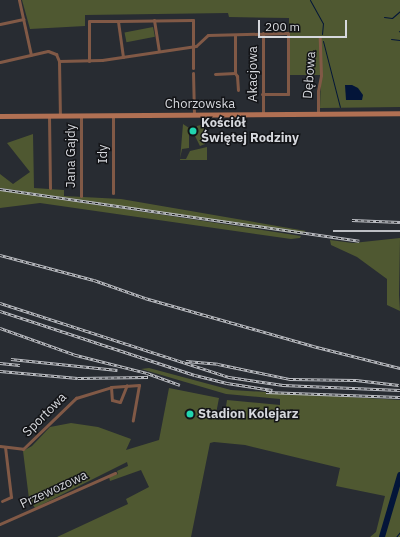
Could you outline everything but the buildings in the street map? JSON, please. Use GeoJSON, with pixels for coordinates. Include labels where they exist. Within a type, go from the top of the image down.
{"type":"FeatureCollection","features":[{"type":"Feature","properties":{"kind":"main road","name":"Chorzowska"},"geometry":{"type":"LineString","coordinates":[[0,116],[400,113]]}},
{"type":"Feature","properties":{"kind":"street"},"geometry":{"type":"LineString","coordinates":[[19,0],[31,55]]}},
{"type":"Feature","properties":{"kind":"street"},"geometry":{"type":"LineString","coordinates":[[0,24],[23,19]]}},
{"type":"Feature","properties":{"kind":"street"},"geometry":{"type":"LineString","coordinates":[[154,20],[159,51]]}},
{"type":"Feature","properties":{"kind":"street"},"geometry":{"type":"LineString","coordinates":[[89,61],[88,21],[193,20],[193,68]]}},
{"type":"Feature","properties":{"kind":"street"},"geometry":{"type":"LineString","coordinates":[[118,21],[123,57]]}},
{"type":"Feature","properties":{"kind":"street","name":"Akacjowa"},"geometry":{"type":"LineString","coordinates":[[263,33],[263,114]]}},
{"type":"Feature","properties":{"kind":"street"},"geometry":{"type":"LineString","coordinates":[[59,61],[89,61],[193,47],[208,35],[288,33],[288,94],[262,94]]}},
{"type":"Feature","properties":{"kind":"street"},"geometry":{"type":"LineString","coordinates":[[235,35],[234,72],[238,76],[238,90]]}},
{"type":"Feature","properties":{"kind":"street","name":"Dębowa"},"geometry":{"type":"LineString","coordinates":[[318,113],[318,91],[321,75],[320,38]]}},
{"type":"Feature","properties":{"kind":"street"},"geometry":{"type":"LineString","coordinates":[[0,62],[51,51],[57,56],[59,61],[60,116]]}},
{"type":"Feature","properties":{"kind":"street"},"geometry":{"type":"LineString","coordinates":[[215,74],[234,72]]}},
{"type":"Feature","properties":{"kind":"street"},"geometry":{"type":"LineString","coordinates":[[193,73],[194,114]]}},
{"type":"Feature","properties":{"kind":"street","name":"Idy"},"geometry":{"type":"LineString","coordinates":[[113,193],[114,115]]}},
{"type":"Feature","properties":{"kind":"street"},"geometry":{"type":"LineString","coordinates":[[50,116],[50,188]]}},
{"type":"Feature","properties":{"kind":"street","name":"Jana Gajdy"},"geometry":{"type":"LineString","coordinates":[[81,116],[81,196]]}},
{"type":"Feature","properties":{"kind":"street"},"geometry":{"type":"LineString","coordinates":[[111,387],[112,400],[120,402],[127,385],[140,385],[133,420]]}},
{"type":"Feature","properties":{"kind":"street","name":"Sportowa"},"geometry":{"type":"LineString","coordinates":[[0,446],[23,449],[27,447],[76,398],[111,387],[127,385]]}},
{"type":"Feature","properties":{"kind":"street"},"geometry":{"type":"LineString","coordinates":[[2,501],[11,497],[5,447]]}},
{"type":"Feature","properties":{"kind":"street","name":"Przewozowa"},"geometry":{"type":"LineString","coordinates":[[0,524],[115,473]]}},
{"type":"Feature","properties":{"kind":"green space"},"geometry":{"type":"Polygon","coordinates":[[[22,0],[400,0],[400,107],[320,108],[321,75],[288,75],[289,18],[229,17],[228,13],[85,15],[85,26],[30,29],[22,0]]]}},
{"type":"Feature","properties":{"kind":"green space"},"geometry":{"type":"Polygon","coordinates":[[[153,27],[155,37],[126,42],[125,33],[153,27]]]}},
{"type":"Feature","properties":{"kind":"green space"},"geometry":{"type":"Polygon","coordinates":[[[183,124],[189,128],[189,148],[182,149],[180,158],[183,124]]]}},
{"type":"Feature","properties":{"kind":"green space"},"geometry":{"type":"Polygon","coordinates":[[[204,124],[205,144],[200,146],[195,136],[197,126],[204,124]]]}},
{"type":"Feature","properties":{"kind":"green space"},"geometry":{"type":"Polygon","coordinates":[[[33,134],[34,188],[64,190],[64,196],[121,199],[306,231],[301,234],[0,188],[0,174],[13,184],[30,172],[7,143],[33,134]]]}},
{"type":"Feature","properties":{"kind":"green space"},"geometry":{"type":"Polygon","coordinates":[[[207,147],[207,160],[180,159],[186,159],[190,151],[207,147]]]}},
{"type":"Feature","properties":{"kind":"green space"},"geometry":{"type":"Polygon","coordinates":[[[0,190],[301,236],[300,238],[291,239],[40,203],[0,208],[0,190]]]}},
{"type":"Feature","properties":{"kind":"green space"},"geometry":{"type":"Polygon","coordinates":[[[400,238],[400,311],[387,305],[387,279],[357,257],[331,245],[330,240],[353,243],[400,238]]]}},
{"type":"Feature","properties":{"kind":"green space"},"geometry":{"type":"Polygon","coordinates":[[[149,368],[231,390],[400,400],[400,537],[370,537],[376,532],[385,496],[336,486],[340,468],[245,445],[214,442],[210,443],[191,537],[57,537],[128,504],[126,499],[149,487],[141,470],[110,481],[109,477],[118,474],[117,471],[128,466],[127,462],[35,508],[29,499],[23,451],[32,446],[50,427],[71,423],[98,427],[131,439],[126,450],[159,440],[169,388],[219,398],[215,419],[224,420],[227,400],[280,405],[280,399],[226,394],[141,369],[149,368]]]}},
{"type":"Feature","properties":{"kind":"water"},"geometry":{"type":"Polygon","coordinates":[[[345,85],[352,85],[358,88],[363,95],[362,100],[346,100],[345,85]]]}},
{"type":"Feature","properties":{"kind":"waterway"},"geometry":{"type":"LineString","coordinates":[[310,0],[323,23],[322,34]]}},
{"type":"Feature","properties":{"kind":"waterway"},"geometry":{"type":"LineString","coordinates":[[384,17],[392,18],[400,11]]}},
{"type":"Feature","properties":{"kind":"waterway"},"geometry":{"type":"LineString","coordinates":[[391,39],[400,40]]}},
{"type":"Feature","properties":{"kind":"waterway"},"geometry":{"type":"LineString","coordinates":[[323,41],[340,107]]}},
{"type":"Feature","properties":{"kind":"waterway"},"geometry":{"type":"LineString","coordinates":[[382,537],[400,476]]}},
{"type":"Feature","properties":{"kind":"waterway"},"geometry":{"type":"LineString","coordinates":[[396,537],[400,532]]}},
{"type":"Feature","properties":{"kind":"railway"},"geometry":{"type":"LineString","coordinates":[[0,189],[359,241]]}},
{"type":"Feature","properties":{"kind":"railway"},"geometry":{"type":"LineString","coordinates":[[352,220],[400,222]]}},
{"type":"Feature","properties":{"kind":"railway"},"geometry":{"type":"LineString","coordinates":[[333,231],[400,231]]}},
{"type":"Feature","properties":{"kind":"railway"},"geometry":{"type":"LineString","coordinates":[[0,255],[94,280],[145,298],[313,346],[400,368]]}},
{"type":"Feature","properties":{"kind":"railway"},"geometry":{"type":"LineString","coordinates":[[0,303],[229,377],[283,385],[400,390]]}},
{"type":"Feature","properties":{"kind":"railway"},"geometry":{"type":"LineString","coordinates":[[0,311],[195,375],[227,383],[272,390]]}},
{"type":"Feature","properties":{"kind":"railway"},"geometry":{"type":"LineString","coordinates":[[0,328],[76,355],[147,373],[180,385]]}},
{"type":"Feature","properties":{"kind":"railway"},"geometry":{"type":"LineString","coordinates":[[11,359],[117,370]]}},
{"type":"Feature","properties":{"kind":"railway"},"geometry":{"type":"LineString","coordinates":[[186,361],[218,364],[290,379],[356,380],[399,385]]}},
{"type":"Feature","properties":{"kind":"railway"},"geometry":{"type":"LineString","coordinates":[[0,363],[20,365]]}},
{"type":"Feature","properties":{"kind":"railway"},"geometry":{"type":"LineString","coordinates":[[0,371],[78,378],[148,377]]}},
{"type":"Feature","properties":{"kind":"railway"},"geometry":{"type":"LineString","coordinates":[[266,392],[400,397]]}},
{"type":"Feature","properties":{"kind":"place","name":"Kościół Świętej Rodziny"},"geometry":{"type":"Point","coordinates":[193,131]}},
{"type":"Feature","properties":{"kind":"place","name":"Stadion Kolejarz"},"geometry":{"type":"Point","coordinates":[190,414]}}]}
